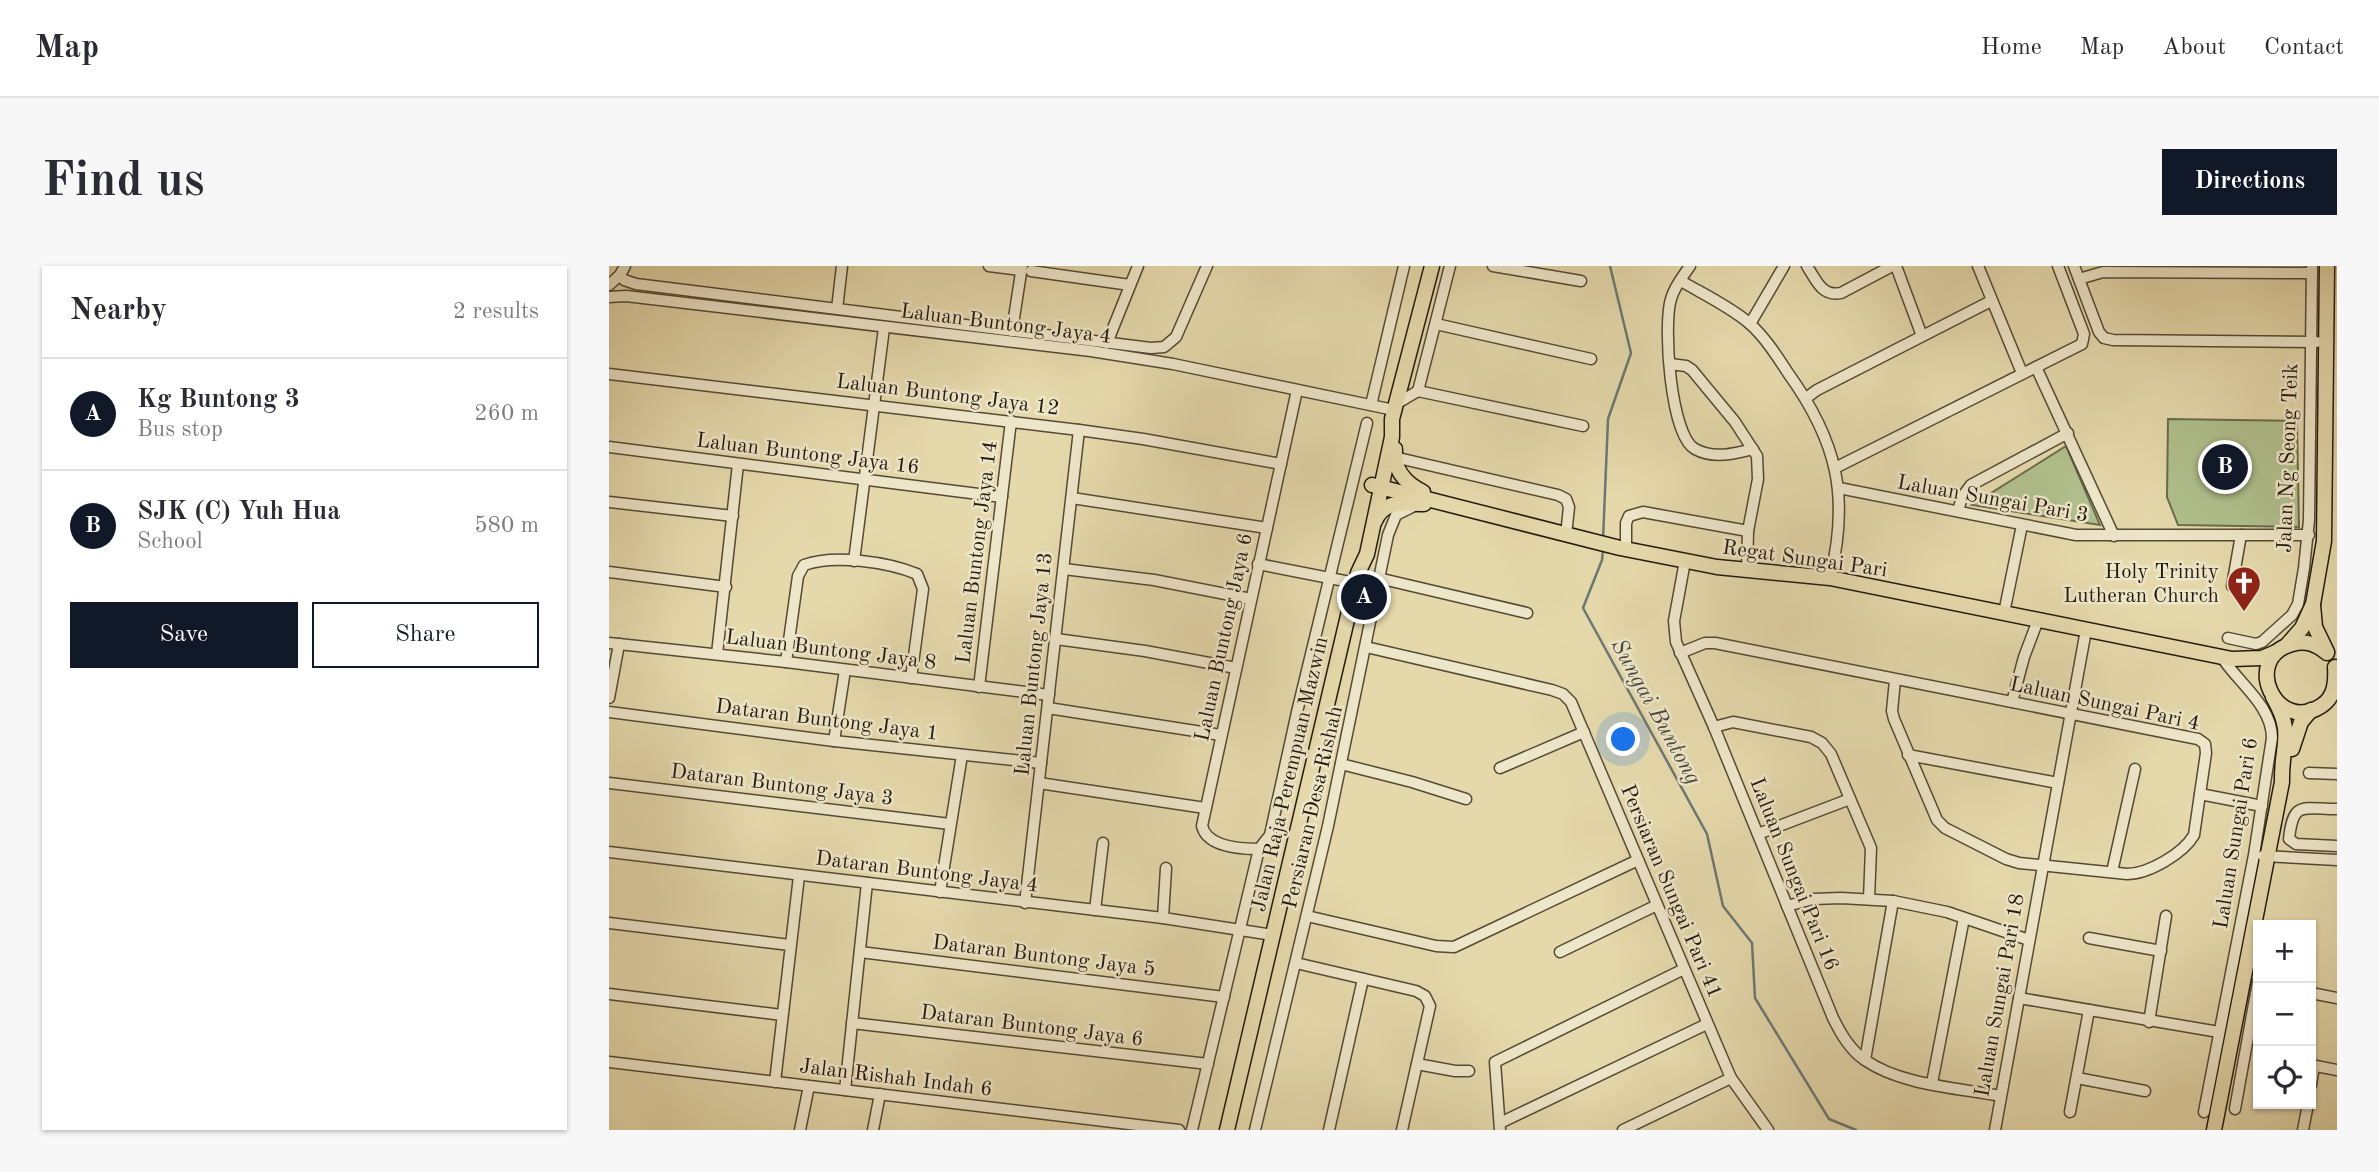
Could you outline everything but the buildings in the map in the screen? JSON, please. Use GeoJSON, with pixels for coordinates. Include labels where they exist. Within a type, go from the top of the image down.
{"type":"FeatureCollection","features":[{"type":"Feature","properties":{"kind":"main road"},"geometry":{"type":"LineString","coordinates":[[1432,266],[1394,416],[1394,457],[1401,475],[1409,484],[1439,502]]}},
{"type":"Feature","properties":{"kind":"main road","name":"Jalan Ng Seong Teik"},"geometry":{"type":"LineString","coordinates":[[2313,604],[2325,539],[2332,392],[2319,342],[2327,266]]}},
{"type":"Feature","properties":{"kind":"main road"},"geometry":{"type":"LineString","coordinates":[[1356,578],[1358,552],[1376,486],[1384,434],[1394,416]]}},
{"type":"Feature","properties":{"kind":"main road","name":"Regat Sungai Pari"},"geometry":{"type":"LineString","coordinates":[[1376,486],[1623,549],[1747,570],[1830,578],[2226,658],[2262,658],[2282,648]]}},
{"type":"Feature","properties":{"kind":"main road","name":"Jalan Raja Perempuan Mazwin"},"geometry":{"type":"LineString","coordinates":[[1227,1130],[1356,578],[1367,554],[1376,486]]}},
{"type":"Feature","properties":{"kind":"main road"},"geometry":{"type":"LineString","coordinates":[[1372,529],[1377,514],[1390,504],[1439,502]]}},
{"type":"Feature","properties":{"kind":"main road"},"geometry":{"type":"LineString","coordinates":[[2282,782],[2286,725],[2270,691],[2267,667],[2302,628],[2313,604]]}},
{"type":"Feature","properties":{"kind":"main road"},"geometry":{"type":"LineString","coordinates":[[2214,1130],[2248,980],[2261,856],[2296,732],[2301,722],[2332,694],[2336,681],[2336,668],[2315,627],[2313,604]]}},
{"type":"Feature","properties":{"kind":"main road"},"geometry":{"type":"LineString","coordinates":[[2282,648],[2308,642],[2327,653]]}},
{"type":"Feature","properties":{"kind":"main road"},"geometry":{"type":"LineString","coordinates":[[2226,658],[2244,664],[2290,710],[2317,708],[2337,699]]}},
{"type":"Feature","properties":{"kind":"street"},"geometry":{"type":"LineString","coordinates":[[837,309],[842,266]]}},
{"type":"Feature","properties":{"kind":"street"},"geometry":{"type":"LineString","coordinates":[[989,266],[1130,285]]}},
{"type":"Feature","properties":{"kind":"street"},"geometry":{"type":"LineString","coordinates":[[1107,343],[1138,266]]}},
{"type":"Feature","properties":{"kind":"street"},"geometry":{"type":"LineString","coordinates":[[623,271],[624,280],[636,284],[1151,348],[1164,347],[1176,337],[1207,266]]}},
{"type":"Feature","properties":{"kind":"street"},"geometry":{"type":"LineString","coordinates":[[1371,405],[1404,266]]}},
{"type":"Feature","properties":{"kind":"street"},"geometry":{"type":"LineString","coordinates":[[1394,416],[1418,391],[1450,266]]}},
{"type":"Feature","properties":{"kind":"street"},"geometry":{"type":"LineString","coordinates":[[1493,266],[1581,281]]}},
{"type":"Feature","properties":{"kind":"street"},"geometry":{"type":"LineString","coordinates":[[1690,266],[1670,300],[1673,400],[1681,429],[1686,442],[1694,449],[1719,454],[1755,453]]}},
{"type":"Feature","properties":{"kind":"street"},"geometry":{"type":"LineString","coordinates":[[1750,324],[1784,266]]}},
{"type":"Feature","properties":{"kind":"street"},"geometry":{"type":"LineString","coordinates":[[1807,266],[1824,291],[1833,295],[1894,266],[1922,336]]}},
{"type":"Feature","properties":{"kind":"street"},"geometry":{"type":"LineString","coordinates":[[1978,266],[2022,373]]}},
{"type":"Feature","properties":{"kind":"street"},"geometry":{"type":"LineString","coordinates":[[1835,468],[2077,348],[2084,339],[2084,334],[2058,266]]}},
{"type":"Feature","properties":{"kind":"street"},"geometry":{"type":"LineString","coordinates":[[2074,266],[2099,332],[2104,338],[2319,342]]}},
{"type":"Feature","properties":{"kind":"street"},"geometry":{"type":"LineString","coordinates":[[1012,331],[1024,269]]}},
{"type":"Feature","properties":{"kind":"street"},"geometry":{"type":"LineString","coordinates":[[2079,279],[2103,272],[2312,269]]}},
{"type":"Feature","properties":{"kind":"street","name":"Jalan Ng Seong Teik"},"geometry":{"type":"LineString","coordinates":[[2228,638],[2256,644],[2292,615],[2298,604],[2308,535],[2319,342],[2312,269]]}},
{"type":"Feature","properties":{"kind":"street"},"geometry":{"type":"LineString","coordinates":[[609,285],[623,271]]}},
{"type":"Feature","properties":{"kind":"street"},"geometry":{"type":"LineString","coordinates":[[1681,281],[1750,324],[1806,398],[1816,416],[1835,468],[1839,488],[1837,543],[1830,578]]}},
{"type":"Feature","properties":{"kind":"street","name":"Laluan Buntong Jaya 4"},"geometry":{"type":"LineString","coordinates":[[609,297],[626,296],[1173,363],[1371,405],[1394,416]]}},
{"type":"Feature","properties":{"kind":"street"},"geometry":{"type":"LineString","coordinates":[[1806,398],[1991,301]]}},
{"type":"Feature","properties":{"kind":"street"},"geometry":{"type":"LineString","coordinates":[[1436,324],[1591,359]]}},
{"type":"Feature","properties":{"kind":"street"},"geometry":{"type":"LineString","coordinates":[[854,561],[884,328]]}},
{"type":"Feature","properties":{"kind":"street"},"geometry":{"type":"LineString","coordinates":[[1670,364],[1686,366],[1692,370],[1735,422],[1755,453],[1758,479],[1748,531],[1747,570]]}},
{"type":"Feature","properties":{"kind":"street"},"geometry":{"type":"LineString","coordinates":[[2036,367],[2115,536]]}},
{"type":"Feature","properties":{"kind":"street","name":"Laluan Buntong Jaya 12"},"geometry":{"type":"LineString","coordinates":[[609,374],[1080,430],[1281,464]]}},
{"type":"Feature","properties":{"kind":"street","name":"Laluan Buntong Jaya 6"},"geometry":{"type":"LineString","coordinates":[[1259,849],[1210,841],[1204,835],[1202,826],[1297,390]]}},
{"type":"Feature","properties":{"kind":"street"},"geometry":{"type":"LineString","coordinates":[[1418,391],[1583,426]]}},
{"type":"Feature","properties":{"kind":"street","name":"Laluan Buntong Jaya 14"},"geometry":{"type":"LineString","coordinates":[[979,687],[1011,421]]}},
{"type":"Feature","properties":{"kind":"street"},"geometry":{"type":"LineString","coordinates":[[1192,1130],[1259,849],[1270,835],[1367,423]]}},
{"type":"Feature","properties":{"kind":"street","name":"Laluan Buntong Jaya 13"},"geometry":{"type":"LineString","coordinates":[[1025,903],[1080,430]]}},
{"type":"Feature","properties":{"kind":"street"},"geometry":{"type":"LineString","coordinates":[[1958,511],[1962,497],[1971,485],[2068,433]]}},
{"type":"Feature","properties":{"kind":"street","name":"Laluan Buntong Jaya 16"},"geometry":{"type":"LineString","coordinates":[[609,447],[1002,497]]}},
{"type":"Feature","properties":{"kind":"street"},"geometry":{"type":"LineString","coordinates":[[1394,457],[1558,495],[1566,499],[1569,508],[1566,535]]}},
{"type":"Feature","properties":{"kind":"street"},"geometry":{"type":"LineString","coordinates":[[717,654],[738,464]]}},
{"type":"Feature","properties":{"kind":"street","name":"Laluan Sungai Pari 3"},"geometry":{"type":"LineString","coordinates":[[1839,488],[2076,535],[2308,535]]}},
{"type":"Feature","properties":{"kind":"street"},"geometry":{"type":"LineString","coordinates":[[1072,498],[1266,528]]}},
{"type":"Feature","properties":{"kind":"street"},"geometry":{"type":"LineString","coordinates":[[609,502],[733,516]]}},
{"type":"Feature","properties":{"kind":"street","name":"Persiaran Desa Rishah"},"geometry":{"type":"LineString","coordinates":[[1255,1130],[1341,764],[1378,578],[1394,519],[1400,512],[1416,504]]}},
{"type":"Feature","properties":{"kind":"street"},"geometry":{"type":"LineString","coordinates":[[1623,549],[1629,516],[1643,512],[1748,531]]}},
{"type":"Feature","properties":{"kind":"street"},"geometry":{"type":"LineString","coordinates":[[2004,613],[2022,525]]}},
{"type":"Feature","properties":{"kind":"street"},"geometry":{"type":"LineString","coordinates":[[2232,586],[2241,535]]}},
{"type":"Feature","properties":{"kind":"street"},"geometry":{"type":"LineString","coordinates":[[786,662],[798,576],[804,565],[819,559],[854,561],[903,568],[917,574],[922,589],[911,678]]}},
{"type":"Feature","properties":{"kind":"street","name":"Laluan Sungai Pari 16"},"geometry":{"type":"LineString","coordinates":[[1685,561],[1674,621],[1680,653],[1714,727],[1843,1037],[1865,1060],[1904,1078],[2000,1096]]}},
{"type":"Feature","properties":{"kind":"street"},"geometry":{"type":"LineString","coordinates":[[1258,565],[1329,578],[1356,578]]}},
{"type":"Feature","properties":{"kind":"street"},"geometry":{"type":"LineString","coordinates":[[1063,569],[1154,580],[1251,599]]}},
{"type":"Feature","properties":{"kind":"street"},"geometry":{"type":"LineString","coordinates":[[609,572],[726,587]]}},
{"type":"Feature","properties":{"kind":"street"},"geometry":{"type":"LineString","coordinates":[[1378,578],[1527,613]]}},
{"type":"Feature","properties":{"kind":"street"},"geometry":{"type":"LineString","coordinates":[[2012,702],[2024,657],[2038,620]]}},
{"type":"Feature","properties":{"kind":"street","name":"Laluan Sungai Pari 18"},"geometry":{"type":"LineString","coordinates":[[1995,1125],[2086,630]]}},
{"type":"Feature","properties":{"kind":"street"},"geometry":{"type":"LineString","coordinates":[[1056,639],[1146,651],[1236,668]]}},
{"type":"Feature","properties":{"kind":"street","name":"Laluan Sungai Pari 4"},"geometry":{"type":"LineString","coordinates":[[1680,653],[1695,646],[1715,643],[2198,739],[2205,744],[2206,753],[2194,835],[2186,845],[2144,873],[2127,874],[2042,867],[2006,859],[1945,828],[1931,811],[1892,711],[1895,680]]}},
{"type":"Feature","properties":{"kind":"street"},"geometry":{"type":"LineString","coordinates":[[609,698],[614,644]]}},
{"type":"Feature","properties":{"kind":"street","name":"Laluan Buntong Jaya 8"},"geometry":{"type":"LineString","coordinates":[[614,644],[786,662],[1049,695]]}},
{"type":"Feature","properties":{"kind":"street","name":"Persiaran Sungai Pari 41"},"geometry":{"type":"LineString","coordinates":[[1366,648],[1563,694],[1571,702],[1731,1078],[1763,1129]]}},
{"type":"Feature","properties":{"kind":"street","name":"Laluan Sungai Pari 6"},"geometry":{"type":"LineString","coordinates":[[2226,658],[2267,716],[2272,728],[2262,806],[2261,856]]}},
{"type":"Feature","properties":{"kind":"street"},"geometry":{"type":"LineString","coordinates":[[834,741],[845,670]]}},
{"type":"Feature","properties":{"kind":"street"},"geometry":{"type":"LineString","coordinates":[[1048,708],[1221,735]]}},
{"type":"Feature","properties":{"kind":"street","name":"Dataran Buntong Jaya 1"},"geometry":{"type":"LineString","coordinates":[[609,712],[834,741],[1041,763]]}},
{"type":"Feature","properties":{"kind":"street"},"geometry":{"type":"LineString","coordinates":[[1714,727],[1733,722],[1811,737],[1822,743],[1831,754],[1871,848],[1869,899]]}},
{"type":"Feature","properties":{"kind":"street"},"geometry":{"type":"LineString","coordinates":[[1500,768],[1584,732]]}},
{"type":"Feature","properties":{"kind":"street"},"geometry":{"type":"LineString","coordinates":[[940,892],[962,755]]}},
{"type":"Feature","properties":{"kind":"street"},"geometry":{"type":"LineString","coordinates":[[1908,755],[2058,783]]}},
{"type":"Feature","properties":{"kind":"street"},"geometry":{"type":"LineString","coordinates":[[1341,764],[1467,799]]}},
{"type":"Feature","properties":{"kind":"street"},"geometry":{"type":"LineString","coordinates":[[2112,872],[2135,769]]}},
{"type":"Feature","properties":{"kind":"street"},"geometry":{"type":"LineString","coordinates":[[2309,773],[2337,774]]}},
{"type":"Feature","properties":{"kind":"street","name":"Dataran Buntong Jaya 3"},"geometry":{"type":"LineString","coordinates":[[609,783],[950,824]]}},
{"type":"Feature","properties":{"kind":"street"},"geometry":{"type":"LineString","coordinates":[[1039,783],[1205,808]]}},
{"type":"Feature","properties":{"kind":"street"},"geometry":{"type":"LineString","coordinates":[[2200,794],[2262,806]]}},
{"type":"Feature","properties":{"kind":"street"},"geometry":{"type":"LineString","coordinates":[[1758,834],[1850,799]]}},
{"type":"Feature","properties":{"kind":"street"},"geometry":{"type":"LineString","coordinates":[[2337,809],[2303,809],[2295,812],[2291,818],[2289,839],[2296,845],[2337,846]]}},
{"type":"Feature","properties":{"kind":"street"},"geometry":{"type":"LineString","coordinates":[[1095,910],[1103,844]]}},
{"type":"Feature","properties":{"kind":"street","name":"Dataran Buntong Jaya 4"},"geometry":{"type":"LineString","coordinates":[[609,852],[1163,918],[1273,935]]}},
{"type":"Feature","properties":{"kind":"street"},"geometry":{"type":"LineString","coordinates":[[2261,856],[2337,860]]}},
{"type":"Feature","properties":{"kind":"street"},"geometry":{"type":"LineString","coordinates":[[1307,916],[1437,946],[1454,947],[1637,860]]}},
{"type":"Feature","properties":{"kind":"street"},"geometry":{"type":"LineString","coordinates":[[1163,918],[1166,868]]}},
{"type":"Feature","properties":{"kind":"street"},"geometry":{"type":"LineString","coordinates":[[775,1082],[799,876]]}},
{"type":"Feature","properties":{"kind":"street"},"geometry":{"type":"LineString","coordinates":[[845,1090],[867,883]]}},
{"type":"Feature","properties":{"kind":"street"},"geometry":{"type":"LineString","coordinates":[[1787,906],[1813,899],[1893,901],[1920,905],[2029,940]]}},
{"type":"Feature","properties":{"kind":"street"},"geometry":{"type":"LineString","coordinates":[[1865,1060],[1893,901]]}},
{"type":"Feature","properties":{"kind":"street"},"geometry":{"type":"LineString","coordinates":[[1560,952],[1657,905]]}},
{"type":"Feature","properties":{"kind":"street"},"geometry":{"type":"LineString","coordinates":[[2149,1021],[2166,916]]}},
{"type":"Feature","properties":{"kind":"street"},"geometry":{"type":"LineString","coordinates":[[1932,1083],[1964,918]]}},
{"type":"Feature","properties":{"kind":"street"},"geometry":{"type":"LineString","coordinates":[[609,923],[790,944]]}},
{"type":"Feature","properties":{"kind":"street"},"geometry":{"type":"LineString","coordinates":[[2089,938],[2161,951]]}},
{"type":"Feature","properties":{"kind":"street","name":"Dataran Buntong Jaya 5"},"geometry":{"type":"LineString","coordinates":[[860,952],[1224,996]]}},
{"type":"Feature","properties":{"kind":"street"},"geometry":{"type":"LineString","coordinates":[[1296,963],[1416,991],[1425,996],[1430,1006],[1402,1130]]}},
{"type":"Feature","properties":{"kind":"street"},"geometry":{"type":"LineString","coordinates":[[1684,969],[1495,1062],[1500,1126],[1707,1024]]}},
{"type":"Feature","properties":{"kind":"street"},"geometry":{"type":"LineString","coordinates":[[1329,1130],[1363,979]]}},
{"type":"Feature","properties":{"kind":"street"},"geometry":{"type":"LineString","coordinates":[[2204,1112],[2219,1032],[2248,980]]}},
{"type":"Feature","properties":{"kind":"street"},"geometry":{"type":"LineString","coordinates":[[2235,1109],[2245,1053],[2248,980]]}},
{"type":"Feature","properties":{"kind":"street"},"geometry":{"type":"LineString","coordinates":[[609,994],[782,1015]]}},
{"type":"Feature","properties":{"kind":"street"},"geometry":{"type":"LineString","coordinates":[[2316,994],[2337,998]]}},
{"type":"Feature","properties":{"kind":"street"},"geometry":{"type":"LineString","coordinates":[[2019,998],[2219,1032]]}},
{"type":"Feature","properties":{"kind":"street"},"geometry":{"type":"LineString","coordinates":[[2070,1112],[2089,1010]]}},
{"type":"Feature","properties":{"kind":"street","name":"Dataran Buntong Jaya 6"},"geometry":{"type":"LineString","coordinates":[[852,1023],[1208,1064]]}},
{"type":"Feature","properties":{"kind":"street"},"geometry":{"type":"LineString","coordinates":[[2245,1053],[2253,1054]]}},
{"type":"Feature","properties":{"kind":"street","name":"Jalan Rishah Indah 6"},"geometry":{"type":"LineString","coordinates":[[609,1062],[1119,1126],[1179,1130]]}},
{"type":"Feature","properties":{"kind":"street"},"geometry":{"type":"LineString","coordinates":[[1417,1063],[1455,1071],[1469,1071]]}},
{"type":"Feature","properties":{"kind":"street"},"geometry":{"type":"LineString","coordinates":[[2316,1067],[2337,1070]]}},
{"type":"Feature","properties":{"kind":"street"},"geometry":{"type":"LineString","coordinates":[[1623,1130],[1731,1078]]}},
{"type":"Feature","properties":{"kind":"street"},"geometry":{"type":"LineString","coordinates":[[2077,1078],[2145,1091]]}},
{"type":"Feature","properties":{"kind":"street"},"geometry":{"type":"LineString","coordinates":[[800,1130],[809,1086]]}},
{"type":"Feature","properties":{"kind":"street"},"geometry":{"type":"LineString","coordinates":[[873,1130],[880,1094]]}},
{"type":"Feature","properties":{"kind":"street"},"geometry":{"type":"LineString","coordinates":[[2303,1130],[2307,1109]]}},
{"type":"Feature","properties":{"kind":"green space"},"geometry":{"type":"Polygon","coordinates":[[[2168,419],[2297,421],[2299,527],[2178,525],[2167,497],[2168,419]]]}},
{"type":"Feature","properties":{"kind":"green space"},"geometry":{"type":"Polygon","coordinates":[[[2066,446],[2100,525],[1972,505],[2066,446]]]}},
{"type":"Feature","properties":{"kind":"waterway","name":"Sungai Buntong"},"geometry":{"type":"LineString","coordinates":[[1603,540],[1608,419],[1631,353],[1610,266]]}},
{"type":"Feature","properties":{"kind":"waterway","name":"Sungai Buntong"},"geometry":{"type":"LineString","coordinates":[[1603,550],[1602,560],[1583,608],[1707,834],[1723,906],[1752,943],[1755,998],[1829,1119],[1856,1130]]}},
{"type":"Feature","properties":{"kind":"place","name":"SJK (C) Yuh Hua"},"geometry":{"type":"Point","coordinates":[2225,467]}},
{"type":"Feature","properties":{"kind":"place","name":"Kg Buntong 3"},"geometry":{"type":"Point","coordinates":[1364,597]}},
{"type":"Feature","properties":{"kind":"place","name":"Holy Trinity Lutheran Church"},"geometry":{"type":"Point","coordinates":[2244,613]}}]}
